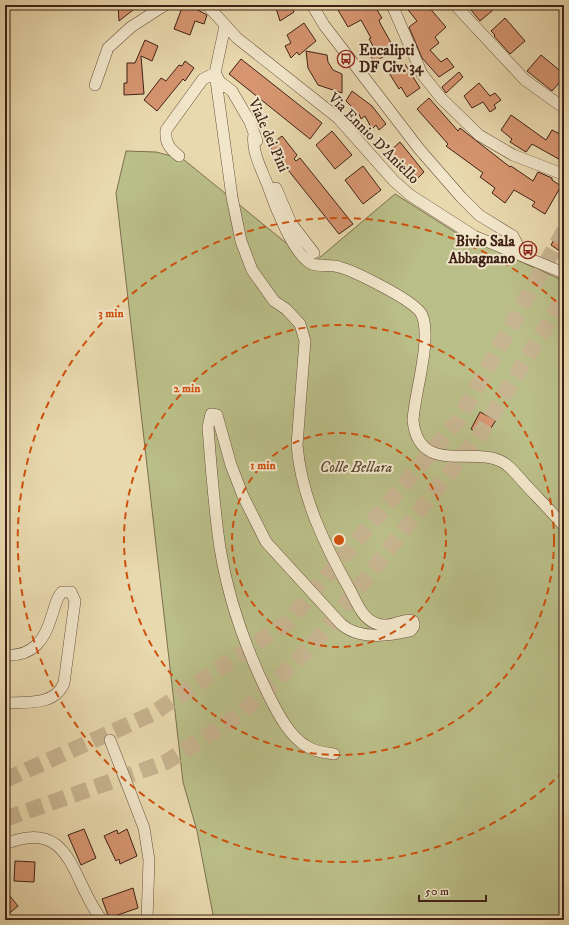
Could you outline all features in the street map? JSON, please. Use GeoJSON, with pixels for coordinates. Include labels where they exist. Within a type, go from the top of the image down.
{"type":"FeatureCollection","features":[{"type":"Feature","properties":{"kind":"street"},"geometry":{"type":"LineString","coordinates":[[95,85],[108,48],[131,27],[165,5]]}},
{"type":"Feature","properties":{"kind":"street","name":"Via Ennio D'Aniello"},"geometry":{"type":"LineString","coordinates":[[207,5],[225,26],[253,52],[338,118],[394,181],[410,195],[474,236],[564,273]]}},
{"type":"Feature","properties":{"kind":"street"},"geometry":{"type":"LineString","coordinates":[[312,5],[324,25],[420,150],[461,197],[479,215],[513,236],[518,246],[518,254]]}},
{"type":"Feature","properties":{"kind":"street"},"geometry":{"type":"LineString","coordinates":[[392,5],[422,74],[441,98],[479,135],[513,155],[560,172]]}},
{"type":"Feature","properties":{"kind":"street"},"geometry":{"type":"LineString","coordinates":[[455,5],[525,80],[564,108]]}},
{"type":"Feature","properties":{"kind":"street"},"geometry":{"type":"LineString","coordinates":[[225,26],[215,74],[232,197],[241,241],[252,270],[274,301],[286,309],[300,324],[305,341],[297,445],[298,463],[309,501],[325,543],[363,613],[370,620],[380,625],[391,626],[410,619],[414,624],[413,629],[410,631],[371,636],[354,633],[341,624],[266,542],[243,496],[231,465],[217,415],[211,414],[208,427],[220,548],[234,605],[254,665],[276,710],[295,736],[307,747],[317,751],[334,754]]}},
{"type":"Feature","properties":{"kind":"street"},"geometry":{"type":"LineString","coordinates":[[179,156],[171,149],[165,140],[163,129],[203,79],[215,74]]}},
{"type":"Feature","properties":{"kind":"street","name":"Viale dei Pini"},"geometry":{"type":"LineString","coordinates":[[215,74],[220,82],[232,91],[250,122],[290,223],[314,253]]}},
{"type":"Feature","properties":{"kind":"street"},"geometry":{"type":"LineString","coordinates":[[254,134],[254,145],[283,225],[302,256],[312,264],[339,266],[395,293],[421,314],[425,326],[424,350],[412,420],[414,430],[425,449],[440,454],[486,457],[507,464],[564,526]]}},
{"type":"Feature","properties":{"kind":"street"},"geometry":{"type":"LineString","coordinates":[[5,655],[22,655],[34,648],[50,624],[58,596],[62,592],[70,592],[75,601],[64,683],[60,690],[53,697],[45,700],[5,703]]}},
{"type":"Feature","properties":{"kind":"street"},"geometry":{"type":"LineString","coordinates":[[110,740],[144,828],[149,860],[147,920]]}},
{"type":"Feature","properties":{"kind":"street"},"geometry":{"type":"LineString","coordinates":[[5,844],[15,840],[38,837],[49,839],[57,844],[70,860],[92,904],[102,920]]}},
{"type":"Feature","properties":{"kind":"green space","name":"Colle Bellara"},"geometry":{"type":"Polygon","coordinates":[[[126,151],[156,152],[183,159],[312,264],[395,194],[455,232],[564,281],[564,920],[214,920],[197,831],[183,782],[116,193],[126,151]]]}},
{"type":"Feature","properties":{"kind":"building"},"geometry":{"type":"Polygon","coordinates":[[[118,5],[131,5],[133,10],[119,21],[118,5]]]}},
{"type":"Feature","properties":{"kind":"building"},"geometry":{"type":"Polygon","coordinates":[[[183,5],[196,9],[207,15],[204,24],[195,21],[190,35],[174,29],[183,5]]]}},
{"type":"Feature","properties":{"kind":"building"},"geometry":{"type":"Polygon","coordinates":[[[275,5],[291,5],[294,12],[280,21],[275,5]]]}},
{"type":"Feature","properties":{"kind":"building"},"geometry":{"type":"Polygon","coordinates":[[[335,5],[356,5],[358,9],[366,5],[374,5],[382,18],[379,20],[380,23],[395,50],[374,62],[367,49],[373,46],[369,39],[371,38],[361,20],[348,27],[335,5]]]}},
{"type":"Feature","properties":{"kind":"building"},"geometry":{"type":"Polygon","coordinates":[[[404,5],[427,5],[446,27],[435,37],[439,43],[430,50],[441,62],[447,58],[454,67],[439,77],[422,58],[409,27],[417,21],[404,5]]]}},
{"type":"Feature","properties":{"kind":"building"},"geometry":{"type":"Polygon","coordinates":[[[467,5],[489,5],[493,10],[480,21],[467,5]]]}},
{"type":"Feature","properties":{"kind":"building"},"geometry":{"type":"Polygon","coordinates":[[[505,18],[525,41],[510,54],[491,31],[505,18]]]}},
{"type":"Feature","properties":{"kind":"building"},"geometry":{"type":"Polygon","coordinates":[[[304,23],[316,41],[299,55],[297,52],[291,58],[285,46],[291,43],[287,35],[304,23]]]}},
{"type":"Feature","properties":{"kind":"building"},"geometry":{"type":"Polygon","coordinates":[[[145,40],[158,46],[152,61],[141,56],[144,94],[124,95],[124,83],[127,83],[127,63],[135,63],[145,40]]]}},
{"type":"Feature","properties":{"kind":"building"},"geometry":{"type":"Polygon","coordinates":[[[306,51],[327,55],[328,62],[333,70],[342,74],[342,93],[318,85],[308,68],[306,51]]]}},
{"type":"Feature","properties":{"kind":"building"},"geometry":{"type":"Polygon","coordinates":[[[541,55],[564,74],[564,77],[552,91],[527,71],[541,55]]]}},
{"type":"Feature","properties":{"kind":"building"},"geometry":{"type":"Polygon","coordinates":[[[241,59],[322,123],[310,139],[229,74],[241,59]]]}},
{"type":"Feature","properties":{"kind":"building"},"geometry":{"type":"Polygon","coordinates":[[[185,61],[194,68],[185,81],[183,79],[157,111],[144,100],[161,78],[166,81],[179,65],[182,66],[185,61]]]}},
{"type":"Feature","properties":{"kind":"building"},"geometry":{"type":"Polygon","coordinates":[[[405,64],[420,88],[407,97],[401,87],[399,89],[389,73],[405,64]]]}},
{"type":"Feature","properties":{"kind":"building"},"geometry":{"type":"Polygon","coordinates":[[[459,72],[463,77],[446,93],[442,87],[459,72]]]}},
{"type":"Feature","properties":{"kind":"building"},"geometry":{"type":"Polygon","coordinates":[[[479,83],[490,96],[495,93],[501,100],[494,105],[496,108],[490,112],[483,102],[472,108],[464,96],[479,83]]]}},
{"type":"Feature","properties":{"kind":"building"},"geometry":{"type":"Polygon","coordinates":[[[352,91],[372,106],[386,124],[379,130],[376,125],[372,129],[365,116],[361,119],[359,114],[346,101],[352,91]]]}},
{"type":"Feature","properties":{"kind":"building"},"geometry":{"type":"Polygon","coordinates":[[[429,98],[458,131],[460,128],[510,167],[511,166],[533,181],[538,172],[552,178],[552,180],[561,186],[545,214],[532,206],[535,202],[514,190],[505,203],[492,193],[495,188],[480,177],[483,173],[446,146],[448,144],[417,109],[429,98]]]}},
{"type":"Feature","properties":{"kind":"building"},"geometry":{"type":"Polygon","coordinates":[[[511,115],[546,140],[552,130],[564,136],[564,162],[532,144],[526,152],[510,142],[512,139],[501,130],[511,115]]]}},
{"type":"Feature","properties":{"kind":"building"},"geometry":{"type":"Polygon","coordinates":[[[332,131],[352,155],[335,169],[316,145],[332,131]]]}},
{"type":"Feature","properties":{"kind":"building"},"geometry":{"type":"Polygon","coordinates":[[[282,136],[297,155],[294,159],[296,161],[300,158],[353,224],[339,234],[269,146],[282,136]]]}},
{"type":"Feature","properties":{"kind":"building"},"geometry":{"type":"Polygon","coordinates":[[[400,142],[424,172],[415,181],[390,151],[400,142]]]}},
{"type":"Feature","properties":{"kind":"building"},"geometry":{"type":"Polygon","coordinates":[[[363,166],[381,190],[363,204],[345,180],[363,166]]]}},
{"type":"Feature","properties":{"kind":"building"},"geometry":{"type":"Polygon","coordinates":[[[556,236],[564,242],[564,254],[551,245],[556,236]]]}},
{"type":"Feature","properties":{"kind":"building"},"geometry":{"type":"Polygon","coordinates":[[[480,412],[496,420],[489,431],[483,432],[481,435],[471,429],[480,412]]]}},
{"type":"Feature","properties":{"kind":"building"},"geometry":{"type":"Polygon","coordinates":[[[84,829],[96,858],[81,865],[68,835],[84,829]]]}},
{"type":"Feature","properties":{"kind":"building"},"geometry":{"type":"Polygon","coordinates":[[[127,829],[137,856],[120,864],[119,859],[116,861],[104,836],[117,830],[118,834],[127,829]]]}},
{"type":"Feature","properties":{"kind":"building"},"geometry":{"type":"Polygon","coordinates":[[[15,861],[35,862],[34,882],[14,881],[15,861]]]}},
{"type":"Feature","properties":{"kind":"building"},"geometry":{"type":"Polygon","coordinates":[[[133,888],[138,908],[109,918],[102,899],[133,888]]]}},
{"type":"Feature","properties":{"kind":"building"},"geometry":{"type":"Polygon","coordinates":[[[5,890],[18,906],[5,917],[5,890]]]}},
{"type":"Feature","properties":{"kind":"tunnel"},"geometry":{"type":"LineString","coordinates":[[5,780],[152,714],[288,622],[459,419],[564,231]]}},
{"type":"Feature","properties":{"kind":"tunnel"},"geometry":{"type":"LineString","coordinates":[[5,819],[166,762],[241,714],[312,646],[481,433],[564,297]]}},
{"type":"Feature","properties":{"kind":"place","name":"Eucalipti DF Civ. 34"},"geometry":{"type":"Point","coordinates":[346,59]}},
{"type":"Feature","properties":{"kind":"place","name":"Bivio Sala Abbagnano"},"geometry":{"type":"Point","coordinates":[528,250]}}]}
